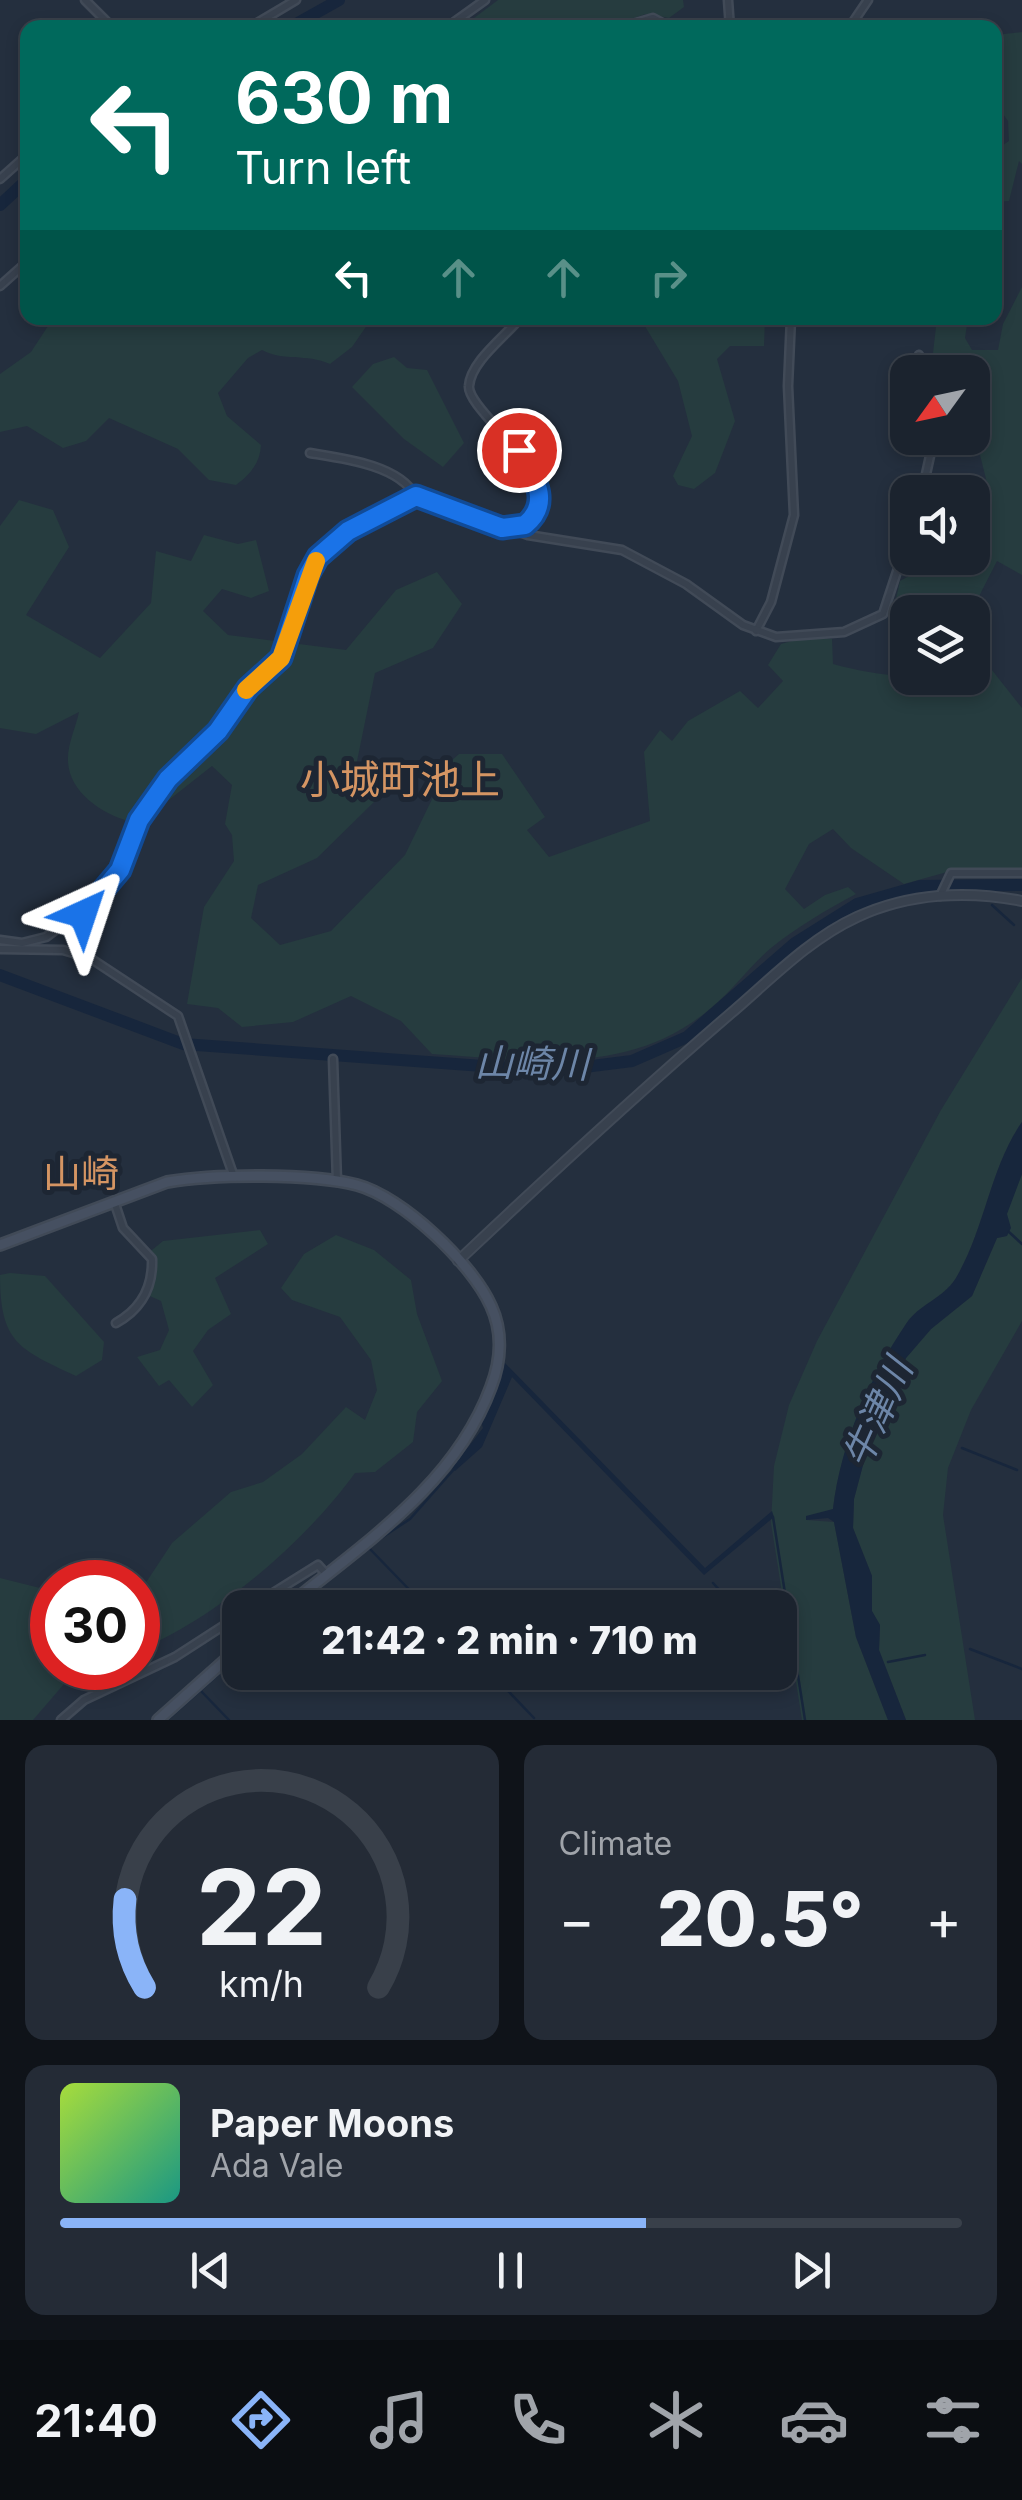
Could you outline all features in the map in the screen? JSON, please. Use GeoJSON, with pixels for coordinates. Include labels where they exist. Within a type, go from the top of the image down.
{"type":"FeatureCollection","features":[{"type":"Feature","properties":{"kind":"main road"},"geometry":{"type":"LineString","coordinates":[[0,1245],[167,1182],[234,1178],[337,1182],[394,1201],[458,1261],[490,1304],[497,1325],[500,1354],[491,1389],[467,1436],[429,1486],[307,1590]]}},
{"type":"Feature","properties":{"kind":"main road"},"geometry":{"type":"LineString","coordinates":[[158,1720],[222,1662]]}},
{"type":"Feature","properties":{"kind":"street"},"geometry":{"type":"LineString","coordinates":[[85,0],[105,20]]}},
{"type":"Feature","properties":{"kind":"street"},"geometry":{"type":"LineString","coordinates":[[263,20],[296,0]]}},
{"type":"Feature","properties":{"kind":"street"},"geometry":{"type":"LineString","coordinates":[[457,20],[485,0]]}},
{"type":"Feature","properties":{"kind":"street"},"geometry":{"type":"LineString","coordinates":[[0,179],[20,161]]}},
{"type":"Feature","properties":{"kind":"street"},"geometry":{"type":"LineString","coordinates":[[0,286],[20,269]]}},
{"type":"Feature","properties":{"kind":"street"},"geometry":{"type":"LineString","coordinates":[[512,529],[536,515],[541,502],[538,486],[507,434],[472,402],[468,386],[478,366],[514,325]]}},
{"type":"Feature","properties":{"kind":"street"},"geometry":{"type":"LineString","coordinates":[[756,630],[771,602],[794,515],[788,386],[791,325]]}},
{"type":"Feature","properties":{"kind":"street"},"geometry":{"type":"LineString","coordinates":[[310,453],[391,474],[409,485],[416,496],[512,529],[622,550],[686,584],[726,615],[756,630],[788,638],[855,629],[879,617],[889,607],[898,575]]}},
{"type":"Feature","properties":{"kind":"street"},"geometry":{"type":"LineString","coordinates":[[0,940],[22,942],[46,937],[100,897],[120,870],[139,820],[168,779],[218,731],[248,688],[281,658],[308,575],[318,557],[348,531],[416,496]]}},
{"type":"Feature","properties":{"kind":"street"},"geometry":{"type":"LineString","coordinates":[[940,892],[951,873],[1022,874]]}},
{"type":"Feature","properties":{"kind":"street"},"geometry":{"type":"LineString","coordinates":[[458,1261],[630,1101],[835,929],[884,907],[940,892],[1022,901]]}},
{"type":"Feature","properties":{"kind":"street"},"geometry":{"type":"LineString","coordinates":[[0,949],[63,950],[90,958],[174,1012],[188,1038],[234,1178]]}},
{"type":"Feature","properties":{"kind":"street"},"geometry":{"type":"LineString","coordinates":[[333,1060],[337,1182]]}},
{"type":"Feature","properties":{"kind":"street"},"geometry":{"type":"LineString","coordinates":[[114,1201],[124,1228],[152,1258],[152,1272],[138,1306],[116,1323]]}},
{"type":"Feature","properties":{"kind":"street"},"geometry":{"type":"LineString","coordinates":[[278,1590],[318,1565],[326,1574]]}},
{"type":"Feature","properties":{"kind":"street"},"geometry":{"type":"LineString","coordinates":[[63,1717],[222,1628]]}},
{"type":"Feature","properties":{"kind":"street"},"geometry":{"type":"LineString","coordinates":[[63,1717],[73,1720]]}},
{"type":"Feature","properties":{"kind":"green space"},"geometry":{"type":"Polygon","coordinates":[[[498,0],[683,0],[684,7],[669,18],[646,14],[628,20],[471,20],[498,0]]]}},
{"type":"Feature","properties":{"kind":"green space"},"geometry":{"type":"Polygon","coordinates":[[[1022,32],[1022,164],[1019,161],[1009,201],[1002,202],[1002,146],[1009,141],[1008,121],[1002,113],[1002,34],[1022,32]]]}},
{"type":"Feature","properties":{"kind":"green space"},"geometry":{"type":"Polygon","coordinates":[[[1022,287],[1022,575],[997,561],[990,575],[990,475],[985,475],[980,455],[990,455],[990,355],[935,355],[936,325],[967,325],[965,338],[972,350],[998,350],[1003,324],[1022,287]]]}},
{"type":"Feature","properties":{"kind":"green space"},"geometry":{"type":"Polygon","coordinates":[[[367,325],[352,347],[330,364],[262,350],[248,358],[218,393],[227,416],[261,445],[253,468],[236,485],[209,480],[178,449],[109,418],[86,441],[63,448],[27,426],[0,432],[0,374],[31,352],[48,326],[367,325]]]}},
{"type":"Feature","properties":{"kind":"green space"},"geometry":{"type":"Polygon","coordinates":[[[644,325],[765,325],[764,346],[730,346],[717,359],[735,421],[715,473],[694,489],[678,485],[673,476],[692,436],[678,381],[644,325]]]}},
{"type":"Feature","properties":{"kind":"green space"},"geometry":{"type":"Polygon","coordinates":[[[394,357],[407,368],[427,370],[464,443],[443,467],[404,439],[352,387],[373,364],[394,357]]]}},
{"type":"Feature","properties":{"kind":"green space"},"geometry":{"type":"Polygon","coordinates":[[[19,500],[53,510],[69,547],[26,615],[100,658],[151,603],[156,551],[191,561],[204,535],[238,544],[256,540],[269,591],[251,598],[222,589],[203,611],[228,635],[346,650],[396,590],[437,572],[462,604],[433,648],[375,673],[354,776],[374,802],[317,858],[258,885],[251,918],[280,945],[331,931],[405,855],[450,762],[459,754],[502,754],[545,817],[527,830],[549,857],[650,821],[644,752],[660,730],[672,741],[688,721],[740,691],[758,708],[783,681],[768,665],[781,644],[803,638],[832,639],[833,664],[890,675],[890,695],[990,695],[990,668],[1022,708],[1022,868],[997,873],[947,872],[904,884],[851,848],[833,829],[809,844],[785,889],[804,909],[825,895],[848,887],[856,894],[781,940],[719,1001],[680,1030],[613,1054],[542,1060],[432,1054],[401,1021],[351,996],[293,1022],[242,1027],[218,1008],[187,1004],[204,907],[234,861],[232,835],[225,824],[232,785],[212,766],[165,803],[128,821],[97,807],[74,782],[68,755],[79,712],[36,734],[0,728],[0,526],[19,500]]]}},
{"type":"Feature","properties":{"kind":"green space"},"geometry":{"type":"Polygon","coordinates":[[[911,575],[990,575],[980,595],[897,595],[900,581],[911,575]]]}},
{"type":"Feature","properties":{"kind":"green space"},"geometry":{"type":"Polygon","coordinates":[[[1022,978],[1022,1122],[1002,1159],[956,1278],[911,1317],[869,1390],[850,1436],[833,1509],[807,1520],[834,1522],[856,1637],[888,1720],[802,1720],[797,1688],[797,1590],[782,1590],[771,1523],[774,1466],[789,1405],[817,1341],[941,1110],[1022,978]]]}},
{"type":"Feature","properties":{"kind":"green space"},"geometry":{"type":"Polygon","coordinates":[[[1022,1174],[1022,1321],[971,1410],[948,1468],[943,1515],[975,1720],[906,1720],[879,1650],[880,1625],[872,1612],[872,1576],[853,1528],[854,1499],[873,1427],[906,1358],[931,1329],[972,1296],[997,1238],[1006,1236],[1010,1228],[1006,1214],[1022,1174]]]}},
{"type":"Feature","properties":{"kind":"green space"},"geometry":{"type":"Polygon","coordinates":[[[260,1230],[268,1244],[215,1278],[231,1314],[208,1330],[193,1351],[213,1385],[192,1407],[169,1380],[159,1386],[137,1357],[160,1350],[169,1330],[161,1301],[143,1293],[149,1272],[146,1255],[163,1241],[260,1230]]]}},
{"type":"Feature","properties":{"kind":"green space"},"geometry":{"type":"Polygon","coordinates":[[[336,1235],[374,1250],[411,1280],[417,1314],[442,1381],[417,1412],[413,1442],[375,1472],[355,1473],[311,1525],[257,1575],[238,1590],[222,1590],[222,1602],[160,1640],[160,1561],[172,1543],[231,1492],[263,1482],[302,1454],[346,1407],[365,1420],[377,1390],[371,1360],[340,1317],[292,1300],[281,1288],[304,1254],[336,1235]]]}},
{"type":"Feature","properties":{"kind":"green space"},"geometry":{"type":"Polygon","coordinates":[[[0,1275],[45,1276],[104,1342],[102,1360],[76,1376],[17,1341],[9,1330],[1,1298],[0,1275]]]}},
{"type":"Feature","properties":{"kind":"green space"},"geometry":{"type":"Polygon","coordinates":[[[0,1578],[30,1586],[30,1690],[59,1690],[33,1720],[0,1720],[0,1578]]]}},
{"type":"Feature","properties":{"kind":"water","name":"牛津川"},"geometry":{"type":"Polygon","coordinates":[[[1022,1122],[1022,1174],[1007,1214],[1011,1228],[1007,1236],[997,1238],[972,1296],[931,1329],[906,1358],[873,1427],[854,1499],[853,1528],[872,1576],[872,1611],[880,1625],[879,1650],[906,1720],[888,1720],[856,1637],[834,1522],[828,1518],[806,1520],[806,1516],[833,1509],[850,1436],[869,1389],[911,1317],[956,1278],[1002,1159],[1022,1122]]]}},
{"type":"Feature","properties":{"kind":"water"},"geometry":{"type":"Polygon","coordinates":[[[505,1363],[705,1568],[772,1511],[774,1517],[704,1575],[512,1377],[482,1447],[455,1471],[452,1468],[483,1428],[481,1421],[505,1363]]]}},
{"type":"Feature","properties":{"kind":"waterway"},"geometry":{"type":"LineString","coordinates":[[303,20],[339,0]]}},
{"type":"Feature","properties":{"kind":"waterway"},"geometry":{"type":"LineString","coordinates":[[0,205],[20,186]]}},
{"type":"Feature","properties":{"kind":"waterway","name":"山崎川"},"geometry":{"type":"LineString","coordinates":[[0,975],[183,1044],[552,1071],[632,1061],[687,1037],[795,943],[857,904],[920,886],[1022,885]]}},
{"type":"Feature","properties":{"kind":"waterway"},"geometry":{"type":"LineString","coordinates":[[992,905],[1014,925]]}},
{"type":"Feature","properties":{"kind":"waterway"},"geometry":{"type":"LineString","coordinates":[[1009,1232],[1022,1244]]}},
{"type":"Feature","properties":{"kind":"waterway"},"geometry":{"type":"LineString","coordinates":[[962,1448],[1017,1470]]}},
{"type":"Feature","properties":{"kind":"waterway"},"geometry":{"type":"LineString","coordinates":[[366,1548],[410,1519],[456,1467]]}},
{"type":"Feature","properties":{"kind":"waterway"},"geometry":{"type":"LineString","coordinates":[[773,1517],[805,1720]]}},
{"type":"Feature","properties":{"kind":"waterway"},"geometry":{"type":"LineString","coordinates":[[369,1548],[410,1590]]}},
{"type":"Feature","properties":{"kind":"waterway"},"geometry":{"type":"LineString","coordinates":[[316,1590],[345,1566]]}},
{"type":"Feature","properties":{"kind":"waterway"},"geometry":{"type":"LineString","coordinates":[[713,1583],[719,1590]]}},
{"type":"Feature","properties":{"kind":"waterway"},"geometry":{"type":"LineString","coordinates":[[970,1649],[1022,1669]]}},
{"type":"Feature","properties":{"kind":"waterway"},"geometry":{"type":"LineString","coordinates":[[888,1662],[925,1655]]}},
{"type":"Feature","properties":{"kind":"waterway"},"geometry":{"type":"LineString","coordinates":[[167,1720],[222,1671]]}},
{"type":"Feature","properties":{"kind":"waterway"},"geometry":{"type":"LineString","coordinates":[[507,1690],[534,1718]]}},
{"type":"Feature","properties":{"kind":"waterway"},"geometry":{"type":"LineString","coordinates":[[201,1691],[229,1720]]}},
{"type":"Feature","properties":{"kind":"slow traffic"},"geometry":{"type":"LineString","coordinates":[[246,690],[286,650],[304,586],[316,561]]}},
{"type":"Feature","properties":{"kind":"district","name":"小城町池上"},"geometry":{"type":"Point","coordinates":[400,779]}},
{"type":"Feature","properties":{"kind":"district","name":"山崎"},"geometry":{"type":"Point","coordinates":[81,1173]}},
{"type":"Feature","properties":{"kind":"route"},"geometry":{"type":"LineString","coordinates":[[83,914],[110,886],[139,820],[168,779],[218,731],[257,678],[281,658],[308,575],[328,546],[348,531],[416,496],[502,528],[525,525],[536,515],[541,502],[538,486],[519,450]]}}]}
